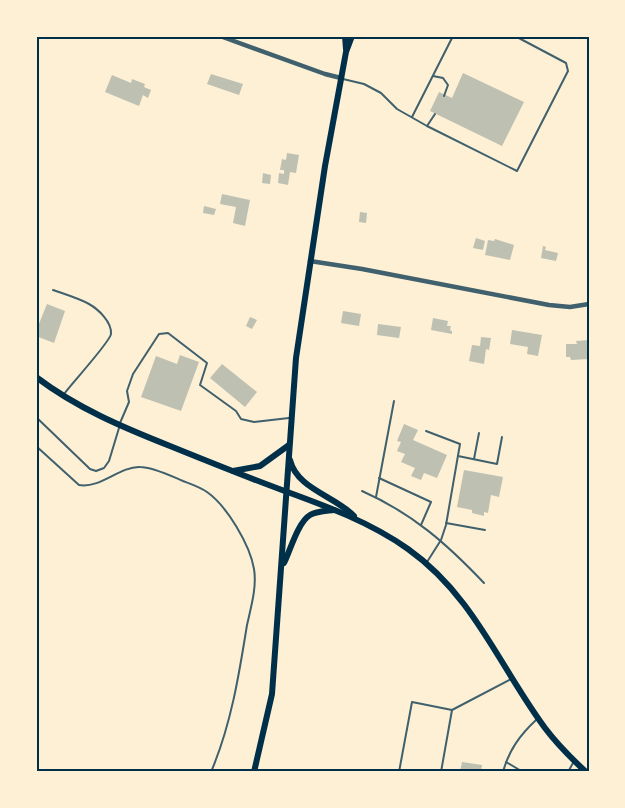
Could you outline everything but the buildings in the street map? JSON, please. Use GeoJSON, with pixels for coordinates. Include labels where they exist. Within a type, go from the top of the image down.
{"type":"FeatureCollection","features":[{"type":"Feature","properties":{"kind":"main road"},"geometry":{"type":"LineString","coordinates":[[345,36],[346,52]]}},
{"type":"Feature","properties":{"kind":"main road"},"geometry":{"type":"LineString","coordinates":[[254,772],[272,694],[296,358],[325,166],[346,52],[352,36]]}},
{"type":"Feature","properties":{"kind":"main road"},"geometry":{"type":"LineString","coordinates":[[36,377],[62,396],[119,426],[335,510],[358,520],[394,540],[426,564],[468,609],[484,630],[538,718],[554,739],[586,772]]}},
{"type":"Feature","properties":{"kind":"main road"},"geometry":{"type":"LineString","coordinates":[[232,471],[260,466],[289,448]]}},
{"type":"Feature","properties":{"kind":"main road"},"geometry":{"type":"LineString","coordinates":[[289,448],[292,466],[299,478],[345,508],[358,520]]}},
{"type":"Feature","properties":{"kind":"main road"},"geometry":{"type":"LineString","coordinates":[[281,569],[307,517],[318,512],[335,510]]}},
{"type":"Feature","properties":{"kind":"street"},"geometry":{"type":"LineString","coordinates":[[220,36],[341,78]]}},
{"type":"Feature","properties":{"kind":"street"},"geometry":{"type":"LineString","coordinates":[[310,262],[549,305],[570,307],[589,304]]}},
{"type":"Feature","properties":{"kind":"lane"},"geometry":{"type":"LineString","coordinates":[[412,117],[453,36]]}},
{"type":"Feature","properties":{"kind":"lane"},"geometry":{"type":"LineString","coordinates":[[341,78],[364,84],[381,93],[396,109],[517,171],[568,71],[566,63],[515,36]]}},
{"type":"Feature","properties":{"kind":"lane"},"geometry":{"type":"LineString","coordinates":[[433,76],[443,78],[448,84],[444,96]]}},
{"type":"Feature","properties":{"kind":"lane"},"geometry":{"type":"LineString","coordinates":[[427,126],[435,114]]}},
{"type":"Feature","properties":{"kind":"lane"},"geometry":{"type":"LineString","coordinates":[[53,290],[89,304],[106,319],[110,326],[111,334],[107,343],[76,377],[62,396]]}},
{"type":"Feature","properties":{"kind":"lane"},"geometry":{"type":"LineString","coordinates":[[36,416],[90,469],[96,471],[104,468],[109,461],[119,426],[129,402],[127,391],[133,374],[159,334],[168,333],[206,363],[200,385],[236,411],[241,419],[254,422],[291,418]]}},
{"type":"Feature","properties":{"kind":"lane"},"geometry":{"type":"LineString","coordinates":[[376,497],[394,402]]}},
{"type":"Feature","properties":{"kind":"lane"},"geometry":{"type":"LineString","coordinates":[[426,431],[460,444],[446,523],[441,540],[426,564]]}},
{"type":"Feature","properties":{"kind":"lane"},"geometry":{"type":"LineString","coordinates":[[474,459],[479,433]]}},
{"type":"Feature","properties":{"kind":"lane"},"geometry":{"type":"LineString","coordinates":[[458,456],[496,464],[502,437]]}},
{"type":"Feature","properties":{"kind":"lane"},"geometry":{"type":"LineString","coordinates":[[36,446],[79,485],[95,484],[140,467],[158,471],[186,482],[207,492],[218,501],[237,529],[254,567],[254,590],[228,724],[211,772]]}},
{"type":"Feature","properties":{"kind":"lane"},"geometry":{"type":"LineString","coordinates":[[379,478],[431,502],[421,525]]}},
{"type":"Feature","properties":{"kind":"lane"},"geometry":{"type":"LineString","coordinates":[[362,491],[376,497],[441,540],[484,583]]}},
{"type":"Feature","properties":{"kind":"lane"},"geometry":{"type":"LineString","coordinates":[[446,523],[485,530]]}},
{"type":"Feature","properties":{"kind":"lane"},"geometry":{"type":"LineString","coordinates":[[399,772],[412,702],[452,710],[513,677]]}},
{"type":"Feature","properties":{"kind":"lane"},"geometry":{"type":"LineString","coordinates":[[441,772],[452,710]]}},
{"type":"Feature","properties":{"kind":"lane"},"geometry":{"type":"LineString","coordinates":[[503,772],[506,762],[520,737],[538,718]]}},
{"type":"Feature","properties":{"kind":"lane"},"geometry":{"type":"LineString","coordinates":[[568,772],[574,761]]}},
{"type":"Feature","properties":{"kind":"lane"},"geometry":{"type":"LineString","coordinates":[[506,762],[523,772]]}}]}
